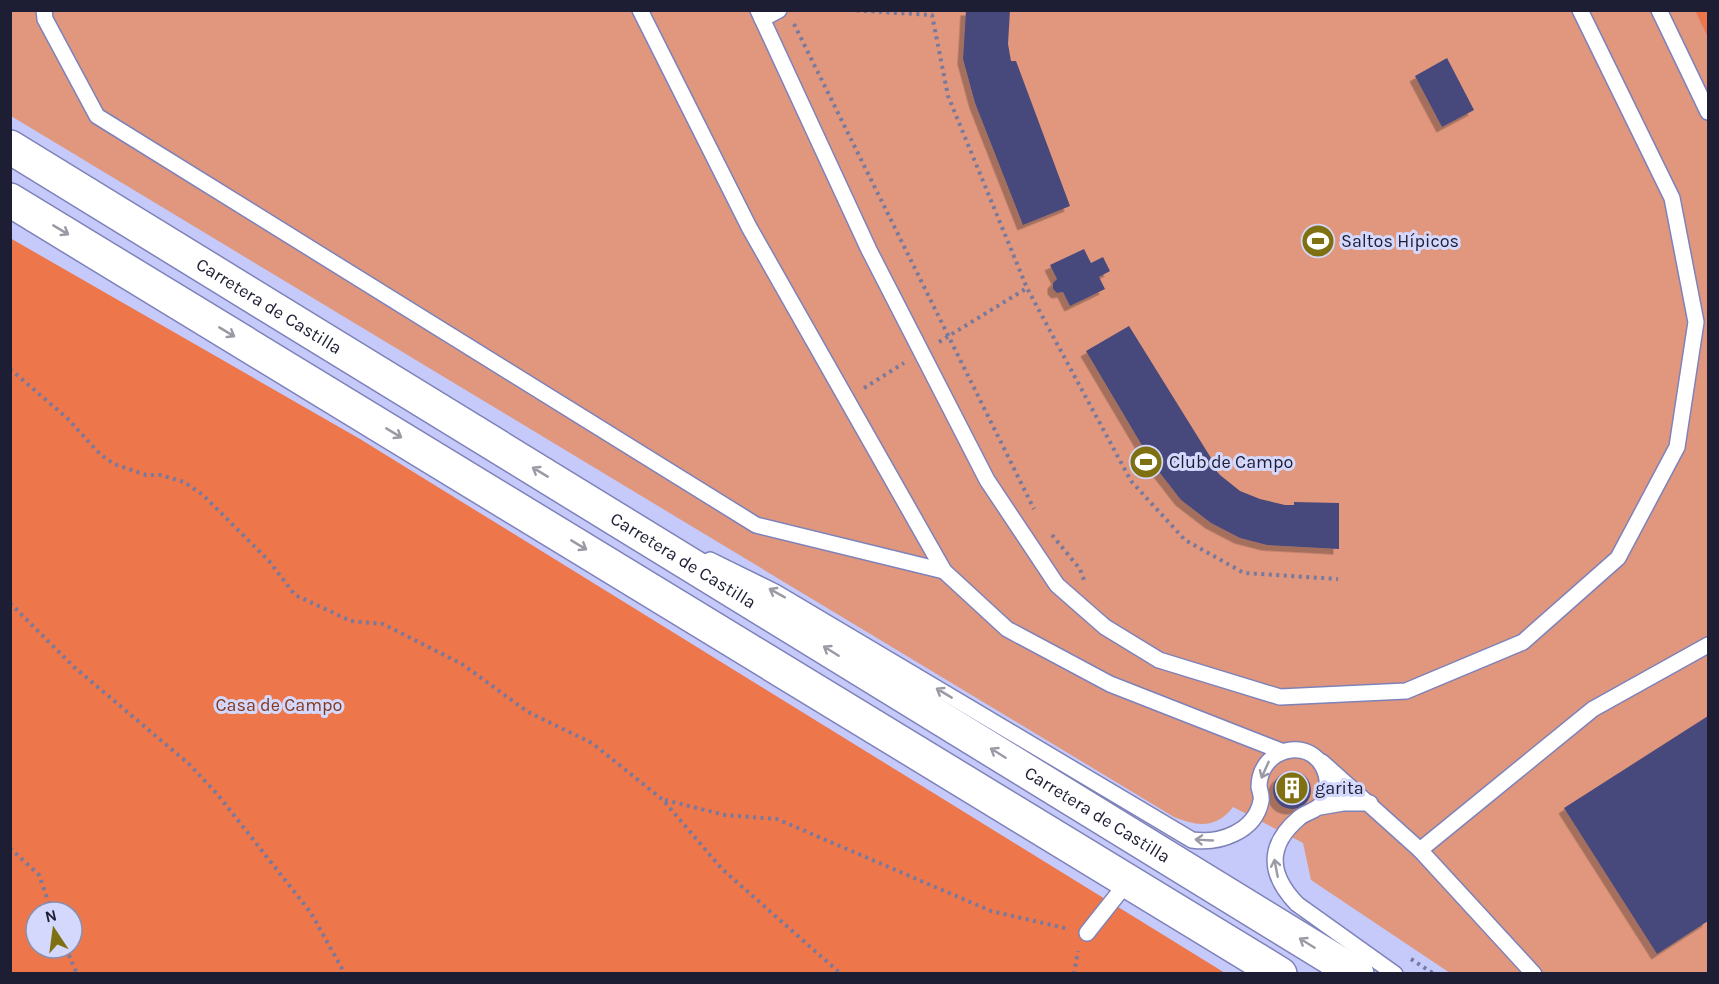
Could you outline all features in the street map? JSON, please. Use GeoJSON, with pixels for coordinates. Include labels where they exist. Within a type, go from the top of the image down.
{"type":"FeatureCollection","features":[{"type":"Feature","properties":{"kind":"highway","name":"Carretera de Castilla"},"geometry":{"type":"LineString","coordinates":[[10,147],[1357,974]]}},
{"type":"Feature","properties":{"kind":"highway"},"geometry":{"type":"LineString","coordinates":[[10,200],[1280,974]]}},
{"type":"Feature","properties":{"kind":"lane"},"geometry":{"type":"LineString","coordinates":[[640,10],[749,227],[944,571],[1007,629],[1110,684],[1281,751],[1299,749],[1319,759],[1420,850],[1534,974]]}},
{"type":"Feature","properties":{"kind":"lane"},"geometry":{"type":"LineString","coordinates":[[779,10],[760,15],[869,250],[987,480],[1057,585],[1105,627],[1159,660],[1280,697],[1406,691],[1523,642],[1617,558],[1677,447],[1696,322],[1672,198],[1580,10]]}},
{"type":"Feature","properties":{"kind":"lane"},"geometry":{"type":"LineString","coordinates":[[1659,10],[1708,112]]}},
{"type":"Feature","properties":{"kind":"lane"},"geometry":{"type":"LineString","coordinates":[[41,13],[97,116],[756,525],[944,571]]}},
{"type":"Feature","properties":{"kind":"lane"},"geometry":{"type":"LineString","coordinates":[[567,489],[776,592],[1192,840],[1207,842],[1225,839],[1249,821],[1261,801],[1259,784],[1265,764],[1281,751]]}},
{"type":"Feature","properties":{"kind":"lane"},"geometry":{"type":"LineString","coordinates":[[1420,850],[1593,709],[1708,645]]}},
{"type":"Feature","properties":{"kind":"lane"},"geometry":{"type":"LineString","coordinates":[[1319,759],[1327,772],[1328,793],[1320,807]]}},
{"type":"Feature","properties":{"kind":"lane"},"geometry":{"type":"LineString","coordinates":[[1370,803],[1343,803],[1320,807],[1299,818],[1276,848],[1274,860],[1277,875],[1284,890],[1297,904],[1395,974]]}},
{"type":"Feature","properties":{"kind":"lane"},"geometry":{"type":"LineString","coordinates":[[1087,933],[1129,880]]}},
{"type":"Feature","properties":{"kind":"path"},"geometry":{"type":"LineString","coordinates":[[849,10],[932,15],[948,96],[1027,288],[1131,481],[1185,540],[1244,573],[1338,579]]}},
{"type":"Feature","properties":{"kind":"path"},"geometry":{"type":"LineString","coordinates":[[793,21],[1036,512]]}},
{"type":"Feature","properties":{"kind":"path"},"geometry":{"type":"LineString","coordinates":[[10,369],[67,418],[100,454],[114,464],[146,475],[160,475],[184,482],[203,495],[269,561],[295,595],[351,621],[383,624],[462,664],[528,712],[592,743],[663,800],[722,869],[841,974]]}},
{"type":"Feature","properties":{"kind":"path"},"geometry":{"type":"LineString","coordinates":[[1047,530],[1080,569],[1105,627]]}},
{"type":"Feature","properties":{"kind":"path"},"geometry":{"type":"LineString","coordinates":[[10,603],[81,673],[189,764],[218,795],[311,913],[345,974]]}},
{"type":"Feature","properties":{"kind":"path"},"geometry":{"type":"LineString","coordinates":[[663,800],[724,815],[777,819],[991,911],[1087,933]]}},
{"type":"Feature","properties":{"kind":"path"},"geometry":{"type":"LineString","coordinates":[[10,848],[39,875],[48,900]]}},
{"type":"Feature","properties":{"kind":"path"},"geometry":{"type":"LineString","coordinates":[[1404,954],[1434,974]]}},
{"type":"Feature","properties":{"kind":"path"},"geometry":{"type":"LineString","coordinates":[[71,960],[77,974]]}},
{"type":"Feature","properties":{"kind":"shaded area","name":"Club de Campo"},"geometry":{"type":"Polygon","coordinates":[[[10,11],[1695,11],[1708,38],[1708,973],[1450,973],[1311,880],[1303,843],[1233,807],[1220,819],[1206,824],[1191,823],[1174,817],[11,116],[10,11]]]}},
{"type":"Feature","properties":{"kind":"green space"},"geometry":{"type":"Polygon","coordinates":[[[1695,11],[1708,11],[1708,38],[1695,11]]]}},
{"type":"Feature","properties":{"kind":"green space","name":"Casa de Campo"},"geometry":{"type":"Polygon","coordinates":[[[10,238],[360,439],[1225,973],[11,973],[10,238]]]}},
{"type":"Feature","properties":{"kind":"building"},"geometry":{"type":"Polygon","coordinates":[[[966,10],[1010,10],[1008,44],[1011,61],[1016,61],[1070,206],[1023,225],[975,103],[963,59],[966,10]]]}},
{"type":"Feature","properties":{"kind":"building"},"geometry":{"type":"Polygon","coordinates":[[[1447,58],[1474,110],[1442,127],[1415,76],[1447,58]]]}},
{"type":"Feature","properties":{"kind":"building"},"geometry":{"type":"Polygon","coordinates":[[[1084,249],[1091,263],[1103,257],[1110,271],[1099,277],[1105,289],[1070,306],[1063,292],[1057,293],[1053,289],[1053,283],[1057,279],[1050,265],[1084,249]]]}},
{"type":"Feature","properties":{"kind":"building"},"geometry":{"type":"Polygon","coordinates":[[[1129,326],[1211,458],[1209,462],[1220,475],[1240,491],[1285,505],[1294,505],[1294,502],[1339,503],[1339,549],[1267,545],[1240,538],[1211,523],[1181,500],[1153,464],[1086,351],[1129,326]]]}},
{"type":"Feature","properties":{"kind":"building"},"geometry":{"type":"Polygon","coordinates":[[[1708,716],[1708,921],[1657,954],[1564,808],[1708,716]]]}},
{"type":"Feature","properties":{"kind":"building","name":"garita"},"geometry":{"type":"Polygon","coordinates":[[[1292,771],[1305,777],[1311,790],[1305,803],[1292,809],[1279,803],[1273,790],[1279,777],[1292,771]]]}},
{"type":"Feature","properties":{"kind":"place","name":"Saltos Hípicos"},"geometry":{"type":"Point","coordinates":[1318,241]}},
{"type":"Feature","properties":{"kind":"place","name":"Club de Campo"},"geometry":{"type":"Point","coordinates":[1146,462]}},
{"type":"Feature","properties":{"kind":"place","name":"garita"},"geometry":{"type":"Point","coordinates":[1292,788]}}]}
